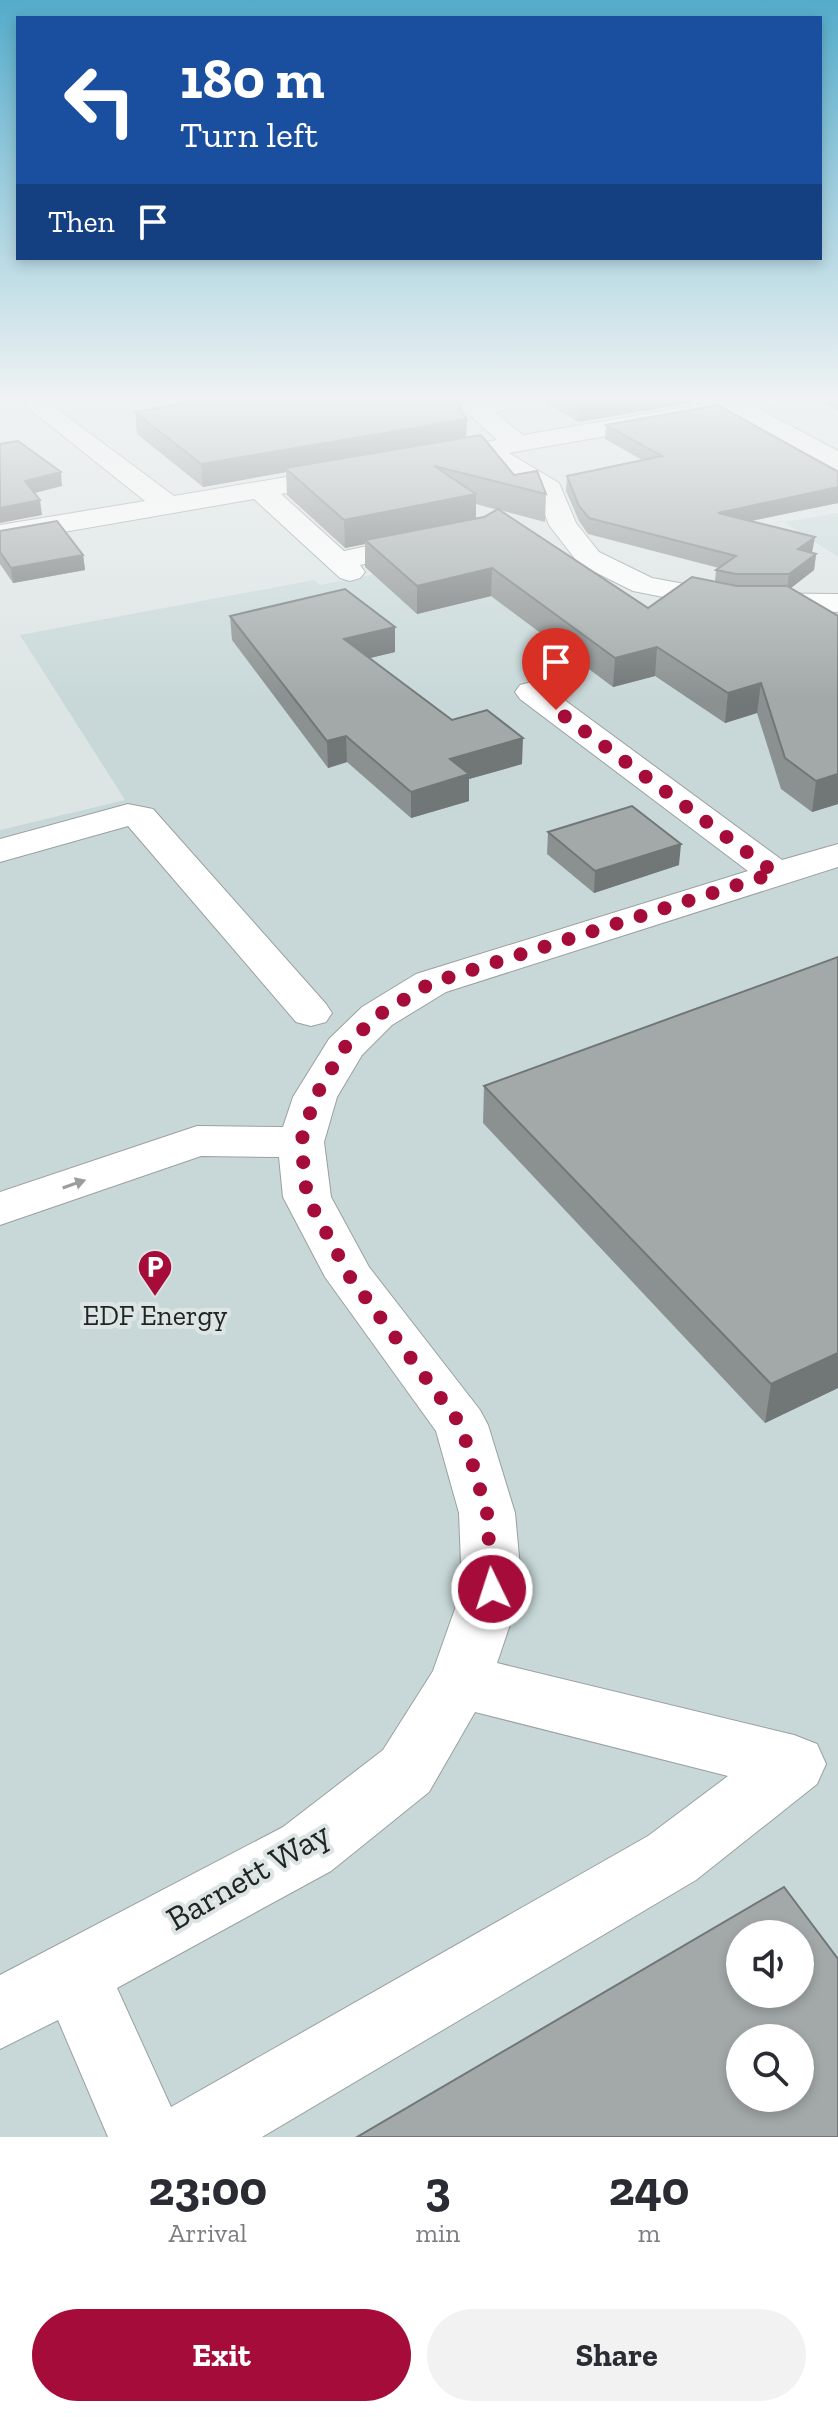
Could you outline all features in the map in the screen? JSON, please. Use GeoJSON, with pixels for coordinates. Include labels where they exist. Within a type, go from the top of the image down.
{"type":"FeatureCollection","features":[{"type":"Feature","properties":{"kind":"street"},"geometry":{"type":"LineString","coordinates":[[161,500],[167,504]]}},
{"type":"Feature","properties":{"kind":"street"},"geometry":{"type":"LineString","coordinates":[[0,534],[193,500]]}},
{"type":"Feature","properties":{"kind":"street"},"geometry":{"type":"LineString","coordinates":[[271,500],[344,566],[454,538]]}},
{"type":"Feature","properties":{"kind":"street"},"geometry":{"type":"LineString","coordinates":[[553,500],[563,525],[589,558],[644,585],[734,602],[838,603]]}},
{"type":"Feature","properties":{"kind":"street"},"geometry":{"type":"LineString","coordinates":[[532,692],[775,873]]}},
{"type":"Feature","properties":{"kind":"street"},"geometry":{"type":"LineString","coordinates":[[0,851],[128,815],[140,817],[311,1013]]}},
{"type":"Feature","properties":{"kind":"street","name":"Barnett Way"},"geometry":{"type":"LineString","coordinates":[[0,2013],[307,1849],[406,1771],[460,1681],[492,1589],[487,1513],[461,1425],[350,1277],[307,1197],[301,1142],[315,1097],[344,1048],[377,1016],[431,983],[838,855]]}},
{"type":"Feature","properties":{"kind":"street"},"geometry":{"type":"LineString","coordinates":[[0,1209],[197,1141],[301,1142]]}},
{"type":"Feature","properties":{"kind":"street"},"geometry":{"type":"LineString","coordinates":[[191,2137],[672,1858],[794,1764],[460,1681]]}},
{"type":"Feature","properties":{"kind":"street"},"geometry":{"type":"LineString","coordinates":[[74,1974],[146,2137]]}},
{"type":"Feature","properties":{"kind":"shaded area"},"geometry":{"type":"Polygon","coordinates":[[[838,513],[838,557],[784,522],[838,513]]]}},
{"type":"Feature","properties":{"kind":"shaded area"},"geometry":{"type":"Polygon","coordinates":[[[391,571],[723,654],[838,637],[838,2137],[0,2137],[0,830],[125,800],[20,635],[314,580],[320,585],[391,571]]]}},
{"type":"Feature","properties":{"kind":"building"},"geometry":{"type":"Polygon","coordinates":[[[0,500],[40,500],[0,508],[0,500]]]}},
{"type":"Feature","properties":{"kind":"building"},"geometry":{"type":"Polygon","coordinates":[[[321,500],[447,500],[344,520],[321,500]]]}},
{"type":"Feature","properties":{"kind":"building"},"geometry":{"type":"Polygon","coordinates":[[[576,500],[779,500],[718,513],[815,537],[798,549],[816,554],[789,574],[736,574],[716,570],[736,556],[589,518],[576,500]]]}},
{"type":"Feature","properties":{"kind":"building"},"geometry":{"type":"Polygon","coordinates":[[[498,509],[648,608],[692,577],[737,586],[787,586],[838,616],[838,774],[816,781],[785,758],[761,683],[728,693],[657,647],[615,658],[492,568],[417,586],[365,540],[484,517],[498,509]]]}},
{"type":"Feature","properties":{"kind":"building"},"geometry":{"type":"Polygon","coordinates":[[[57,521],[83,555],[11,568],[0,552],[0,531],[57,521]]]}},
{"type":"Feature","properties":{"kind":"building"},"geometry":{"type":"Polygon","coordinates":[[[345,589],[395,627],[344,639],[452,720],[487,710],[523,738],[450,759],[469,774],[411,792],[346,736],[327,741],[230,616],[345,589]]]}},
{"type":"Feature","properties":{"kind":"building"},"geometry":{"type":"Polygon","coordinates":[[[632,806],[681,844],[595,871],[548,832],[632,806]]]}},
{"type":"Feature","properties":{"kind":"building"},"geometry":{"type":"Polygon","coordinates":[[[838,957],[838,1353],[771,1384],[484,1086],[838,957]]]}},
{"type":"Feature","properties":{"kind":"building"},"geometry":{"type":"Polygon","coordinates":[[[784,1887],[809,1920],[728,1920],[784,1887]]]}},
{"type":"Feature","properties":{"kind":"building"},"geometry":{"type":"Polygon","coordinates":[[[726,1921],[726,2008],[814,2008],[814,1927],[838,1959],[838,2137],[357,2137],[726,1921]]]}},
{"type":"Feature","properties":{"kind":"place","name":"EDF Energy"},"geometry":{"type":"Point","coordinates":[155,1298]}},
{"type":"Feature","properties":{"kind":"route"},"geometry":{"type":"LineString","coordinates":[[492,1589],[487,1513],[461,1425],[350,1277],[307,1197],[301,1142],[315,1097],[344,1048],[377,1016],[431,983],[775,873],[556,710]]}}]}
